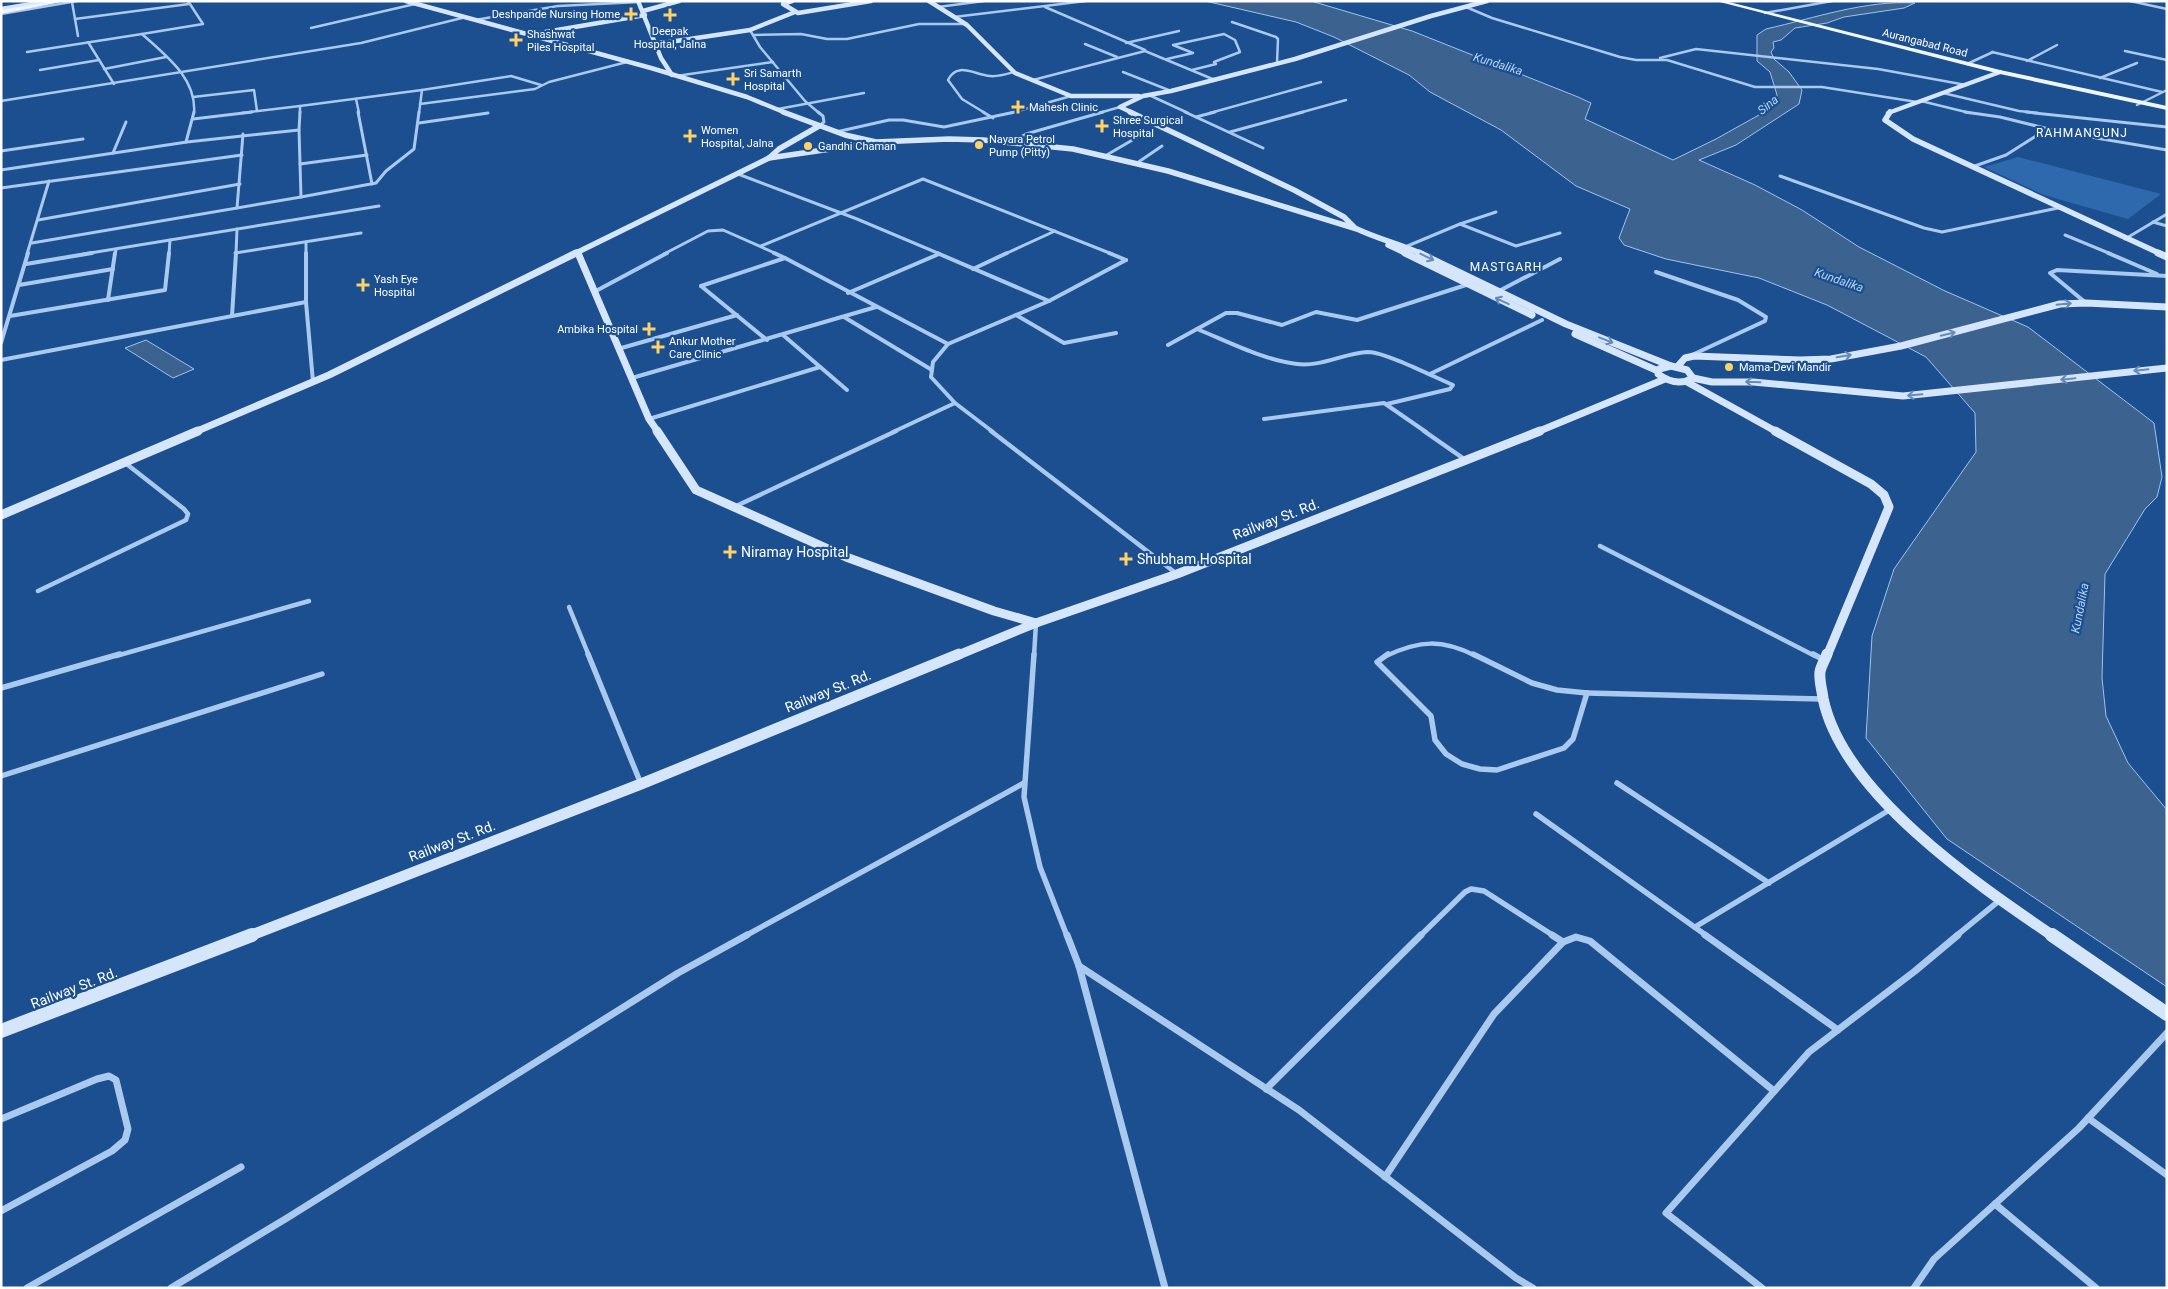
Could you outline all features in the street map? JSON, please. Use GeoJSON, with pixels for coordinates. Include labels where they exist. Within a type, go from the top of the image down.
{"type":"FeatureCollection","features":[{"type":"Feature","properties":{"kind":"main road"},"geometry":{"type":"LineString","coordinates":[[1,12],[65,1]]}},
{"type":"Feature","properties":{"kind":"main road"},"geometry":{"type":"LineString","coordinates":[[1718,1],[1765,13]]}},
{"type":"Feature","properties":{"kind":"main road","name":"Aurangabad Road"},"geometry":{"type":"LineString","coordinates":[[1765,13],[2023,77],[2051,86],[2167,108]]}},
{"type":"Feature","properties":{"kind":"main road","name":"Aurangabad Road"},"geometry":{"type":"LineString","coordinates":[[2139,104],[2167,112]]}},
{"type":"Feature","properties":{"kind":"street"},"geometry":{"type":"LineString","coordinates":[[1,12],[38,2],[50,1]]}},
{"type":"Feature","properties":{"kind":"street"},"geometry":{"type":"LineString","coordinates":[[1,12],[77,1]]}},
{"type":"Feature","properties":{"kind":"street"},"geometry":{"type":"LineString","coordinates":[[406,1],[453,16],[674,75],[747,97],[836,132],[876,142]]}},
{"type":"Feature","properties":{"kind":"street"},"geometry":{"type":"LineString","coordinates":[[525,35],[644,13],[679,1]]}},
{"type":"Feature","properties":{"kind":"street"},"geometry":{"type":"LineString","coordinates":[[777,1],[796,12]]}},
{"type":"Feature","properties":{"kind":"street"},"geometry":{"type":"LineString","coordinates":[[784,4],[792,1]]}},
{"type":"Feature","properties":{"kind":"street"},"geometry":{"type":"LineString","coordinates":[[656,44],[721,32],[750,30],[796,12],[871,1]]}},
{"type":"Feature","properties":{"kind":"street"},"geometry":{"type":"LineString","coordinates":[[929,1],[964,24],[1014,72],[1071,96]]}},
{"type":"Feature","properties":{"kind":"street"},"geometry":{"type":"LineString","coordinates":[[938,7],[984,1]]}},
{"type":"Feature","properties":{"kind":"street"},"geometry":{"type":"LineString","coordinates":[[954,17],[1086,1]]}},
{"type":"Feature","properties":{"kind":"street"},"geometry":{"type":"LineString","coordinates":[[836,132],[889,120],[903,120],[944,127],[993,118],[1071,96],[1146,96],[1171,91],[1277,63],[1487,1]]}},
{"type":"Feature","properties":{"kind":"street"},"geometry":{"type":"LineString","coordinates":[[1765,13],[1832,1]]}},
{"type":"Feature","properties":{"kind":"street"},"geometry":{"type":"LineString","coordinates":[[2130,1],[2167,9]]}},
{"type":"Feature","properties":{"kind":"street"},"geometry":{"type":"LineString","coordinates":[[72,2],[78,36]]}},
{"type":"Feature","properties":{"kind":"street"},"geometry":{"type":"LineString","coordinates":[[472,21],[558,6],[638,2],[663,64],[674,75]]}},
{"type":"Feature","properties":{"kind":"street"},"geometry":{"type":"LineString","coordinates":[[27,52],[203,24],[188,3],[75,19]]}},
{"type":"Feature","properties":{"kind":"street"},"geometry":{"type":"LineString","coordinates":[[311,28],[415,4]]}},
{"type":"Feature","properties":{"kind":"street"},"geometry":{"type":"LineString","coordinates":[[1043,6],[1125,43],[1215,80]]}},
{"type":"Feature","properties":{"kind":"street"},"geometry":{"type":"LineString","coordinates":[[1466,7],[1492,18],[1620,57],[1636,60],[1672,61],[1755,87],[1812,88],[1868,93],[1919,101],[1974,114],[2000,117],[2043,128],[2167,150]]}},
{"type":"Feature","properties":{"kind":"street"},"geometry":{"type":"LineString","coordinates":[[1,101],[361,43],[462,18]]}},
{"type":"Feature","properties":{"kind":"street"},"geometry":{"type":"LineString","coordinates":[[1232,22],[1276,37],[1278,39],[1277,63]]}},
{"type":"Feature","properties":{"kind":"street"},"geometry":{"type":"LineString","coordinates":[[754,35],[801,34],[827,39],[847,39],[919,24],[964,24]]}},
{"type":"Feature","properties":{"kind":"street"},"geometry":{"type":"LineString","coordinates":[[1,515],[312,382],[738,174],[769,158],[779,149],[819,126],[825,120],[807,103],[760,48],[750,30]]}},
{"type":"Feature","properties":{"kind":"street"},"geometry":{"type":"LineString","coordinates":[[1125,43],[1179,31]]}},
{"type":"Feature","properties":{"kind":"street"},"geometry":{"type":"LineString","coordinates":[[142,34],[183,73],[194,96],[193,118],[186,142]]}},
{"type":"Feature","properties":{"kind":"street"},"geometry":{"type":"LineString","coordinates":[[1167,60],[1193,53],[1173,45],[1224,34],[1232,36],[1237,41],[1240,52],[1214,62],[1216,64],[1192,70]]}},
{"type":"Feature","properties":{"kind":"street"},"geometry":{"type":"LineString","coordinates":[[88,42],[114,84]]}},
{"type":"Feature","properties":{"kind":"street"},"geometry":{"type":"LineString","coordinates":[[1085,44],[1117,56]]}},
{"type":"Feature","properties":{"kind":"street"},"geometry":{"type":"LineString","coordinates":[[2027,61],[2057,45]]}},
{"type":"Feature","properties":{"kind":"street"},"geometry":{"type":"LineString","coordinates":[[1653,59],[1693,49],[1782,57],[1892,71],[1966,84]]}},
{"type":"Feature","properties":{"kind":"street"},"geometry":{"type":"LineString","coordinates":[[1033,80],[1145,50]]}},
{"type":"Feature","properties":{"kind":"street"},"geometry":{"type":"LineString","coordinates":[[1967,64],[1996,50]]}},
{"type":"Feature","properties":{"kind":"street"},"geometry":{"type":"LineString","coordinates":[[2125,51],[2167,60]]}},
{"type":"Feature","properties":{"kind":"street"},"geometry":{"type":"LineString","coordinates":[[1992,52],[2162,92]]}},
{"type":"Feature","properties":{"kind":"street"},"geometry":{"type":"LineString","coordinates":[[104,68],[166,57]]}},
{"type":"Feature","properties":{"kind":"street"},"geometry":{"type":"LineString","coordinates":[[40,70],[99,60]]}},
{"type":"Feature","properties":{"kind":"street"},"geometry":{"type":"LineString","coordinates":[[420,104],[532,90],[541,84],[627,62]]}},
{"type":"Feature","properties":{"kind":"street"},"geometry":{"type":"LineString","coordinates":[[674,75],[773,62]]}},
{"type":"Feature","properties":{"kind":"street"},"geometry":{"type":"LineString","coordinates":[[2100,78],[2137,63]]}},
{"type":"Feature","properties":{"kind":"street"},"geometry":{"type":"LineString","coordinates":[[993,118],[960,97],[948,80],[949,77],[957,70],[994,76],[1014,72]]}},
{"type":"Feature","properties":{"kind":"street"},"geometry":{"type":"LineString","coordinates":[[1123,72],[1171,91]]}},
{"type":"Feature","properties":{"kind":"street"},"geometry":{"type":"LineString","coordinates":[[2000,72],[1889,112],[1885,120],[1913,139],[2125,240],[2167,257]]}},
{"type":"Feature","properties":{"kind":"street"},"geometry":{"type":"LineString","coordinates":[[193,118],[422,90],[510,76],[541,84]]}},
{"type":"Feature","properties":{"kind":"street"},"geometry":{"type":"LineString","coordinates":[[1196,117],[1321,82]]}},
{"type":"Feature","properties":{"kind":"street"},"geometry":{"type":"LineString","coordinates":[[194,96],[254,90],[257,111]]}},
{"type":"Feature","properties":{"kind":"street"},"geometry":{"type":"LineString","coordinates":[[32,243],[376,183],[386,171],[414,148],[419,123],[422,90]]}},
{"type":"Feature","properties":{"kind":"street"},"geometry":{"type":"LineString","coordinates":[[2139,104],[2167,90]]}},
{"type":"Feature","properties":{"kind":"street"},"geometry":{"type":"LineString","coordinates":[[778,109],[864,93]]}},
{"type":"Feature","properties":{"kind":"street"},"geometry":{"type":"LineString","coordinates":[[1943,93],[2019,111],[2167,127]]}},
{"type":"Feature","properties":{"kind":"street"},"geometry":{"type":"LineString","coordinates":[[1011,142],[1026,134],[1120,107],[1146,96],[1264,148]]}},
{"type":"Feature","properties":{"kind":"street"},"geometry":{"type":"LineString","coordinates":[[1101,97],[1294,190],[1344,217],[1357,229]]}},
{"type":"Feature","properties":{"kind":"street"},"geometry":{"type":"LineString","coordinates":[[356,98],[372,184]]}},
{"type":"Feature","properties":{"kind":"street"},"geometry":{"type":"LineString","coordinates":[[1230,132],[1346,100]]}},
{"type":"Feature","properties":{"kind":"street"},"geometry":{"type":"LineString","coordinates":[[300,106],[301,197]]}},
{"type":"Feature","properties":{"kind":"street"},"geometry":{"type":"LineString","coordinates":[[419,123],[488,113]]}},
{"type":"Feature","properties":{"kind":"street"},"geometry":{"type":"LineString","coordinates":[[113,153],[126,122]]}},
{"type":"Feature","properties":{"kind":"street"},"geometry":{"type":"LineString","coordinates":[[1971,167],[2006,155],[2044,131],[2043,128]]}},
{"type":"Feature","properties":{"kind":"street"},"geometry":{"type":"LineString","coordinates":[[1,170],[243,134],[299,130]]}},
{"type":"Feature","properties":{"kind":"street"},"geometry":{"type":"LineString","coordinates":[[237,208],[243,134]]}},
{"type":"Feature","properties":{"kind":"street"},"geometry":{"type":"LineString","coordinates":[[1105,156],[1141,135]]}},
{"type":"Feature","properties":{"kind":"street"},"geometry":{"type":"LineString","coordinates":[[1,151],[83,139]]}},
{"type":"Feature","properties":{"kind":"street"},"geometry":{"type":"LineString","coordinates":[[769,158],[876,142],[949,139],[1011,142],[1073,149],[1136,163],[1357,229],[1381,240],[1406,246],[1566,324],[1688,370],[1690,380],[1867,482],[1878,489],[1888,502],[1889,507],[1820,672],[1822,699],[1832,727],[1844,749],[1892,809],[1952,864],[2000,900],[2167,1014]]}},
{"type":"Feature","properties":{"kind":"street"},"geometry":{"type":"LineString","coordinates":[[1136,163],[1162,146]]}},
{"type":"Feature","properties":{"kind":"street"},"geometry":{"type":"LineString","coordinates":[[1,188],[242,155]]}},
{"type":"Feature","properties":{"kind":"street"},"geometry":{"type":"LineString","coordinates":[[300,164],[367,155]]}},
{"type":"Feature","properties":{"kind":"street"},"geometry":{"type":"LineString","coordinates":[[738,174],[839,212],[1049,301]]}},
{"type":"Feature","properties":{"kind":"street"},"geometry":{"type":"LineString","coordinates":[[1780,176],[1924,228],[1942,232],[2058,208]]}},
{"type":"Feature","properties":{"kind":"street"},"geometry":{"type":"LineString","coordinates":[[761,246],[839,212],[923,179],[1126,260],[1049,301],[948,344],[933,362],[931,377],[955,403],[1177,574]]}},
{"type":"Feature","properties":{"kind":"street"},"geometry":{"type":"LineString","coordinates":[[1,343],[49,182]]}},
{"type":"Feature","properties":{"kind":"street"},"geometry":{"type":"LineString","coordinates":[[38,220],[240,184]]}},
{"type":"Feature","properties":{"kind":"street"},"geometry":{"type":"LineString","coordinates":[[26,264],[379,206]]}},
{"type":"Feature","properties":{"kind":"street"},"geometry":{"type":"LineString","coordinates":[[1406,246],[1496,212]]}},
{"type":"Feature","properties":{"kind":"street"},"geometry":{"type":"LineString","coordinates":[[2125,240],[2167,214]]}},
{"type":"Feature","properties":{"kind":"street"},"geometry":{"type":"LineString","coordinates":[[2153,222],[2167,226]]}},
{"type":"Feature","properties":{"kind":"street"},"geometry":{"type":"LineString","coordinates":[[1460,224],[1516,246],[1560,233]]}},
{"type":"Feature","properties":{"kind":"street"},"geometry":{"type":"LineString","coordinates":[[232,316],[237,229]]}},
{"type":"Feature","properties":{"kind":"street"},"geometry":{"type":"LineString","coordinates":[[594,292],[711,230],[723,230],[785,258],[848,293],[948,344]]}},
{"type":"Feature","properties":{"kind":"street"},"geometry":{"type":"LineString","coordinates":[[973,269],[1055,232]]}},
{"type":"Feature","properties":{"kind":"street"},"geometry":{"type":"LineString","coordinates":[[235,253],[361,233]]}},
{"type":"Feature","properties":{"kind":"street"},"geometry":{"type":"LineString","coordinates":[[2065,235],[2160,276]]}},
{"type":"Feature","properties":{"kind":"street"},"geometry":{"type":"LineString","coordinates":[[10,316],[165,290],[170,240]]}},
{"type":"Feature","properties":{"kind":"street"},"geometry":{"type":"LineString","coordinates":[[1381,240],[1392,248],[1466,284],[1676,382],[1690,380],[1753,382],[1903,396],[2167,368]]}},
{"type":"Feature","properties":{"kind":"street"},"geometry":{"type":"LineString","coordinates":[[306,242],[306,302],[312,382]]}},
{"type":"Feature","properties":{"kind":"street"},"geometry":{"type":"LineString","coordinates":[[108,300],[116,250]]}},
{"type":"Feature","properties":{"kind":"street"},"geometry":{"type":"LineString","coordinates":[[578,252],[648,419],[696,490],[846,557],[994,611],[1036,622],[1024,797],[1040,867],[1079,966],[1165,1288]]}},
{"type":"Feature","properties":{"kind":"street"},"geometry":{"type":"LineString","coordinates":[[848,293],[939,254]]}},
{"type":"Feature","properties":{"kind":"street"},"geometry":{"type":"LineString","coordinates":[[767,340],[702,286],[785,258]]}},
{"type":"Feature","properties":{"kind":"street"},"geometry":{"type":"LineString","coordinates":[[1499,291],[1560,259]]}},
{"type":"Feature","properties":{"kind":"street"},"geometry":{"type":"LineString","coordinates":[[19,285],[113,269]]}},
{"type":"Feature","properties":{"kind":"street"},"geometry":{"type":"LineString","coordinates":[[2086,303],[2050,272],[2057,270],[2167,276]]}},
{"type":"Feature","properties":{"kind":"street"},"geometry":{"type":"LineString","coordinates":[[1656,272],[1738,300],[1766,317],[1765,321],[1686,358],[1674,366]]}},
{"type":"Feature","properties":{"kind":"street"},"geometry":{"type":"LineString","coordinates":[[1168,345],[1221,315],[1231,313],[1282,325],[1316,312],[1357,320],[1466,284]]}},
{"type":"Feature","properties":{"kind":"street"},"geometry":{"type":"LineString","coordinates":[[1,360],[156,328],[306,302]]}},
{"type":"Feature","properties":{"kind":"street"},"geometry":{"type":"LineString","coordinates":[[1650,357],[1815,360],[1900,346],[2017,316],[2044,307],[2086,303],[2167,306]]}},
{"type":"Feature","properties":{"kind":"street"},"geometry":{"type":"LineString","coordinates":[[632,378],[876,307]]}},
{"type":"Feature","properties":{"kind":"street"},"geometry":{"type":"LineString","coordinates":[[618,349],[737,315]]}},
{"type":"Feature","properties":{"kind":"street"},"geometry":{"type":"LineString","coordinates":[[1016,315],[1064,343],[1116,333]]}},
{"type":"Feature","properties":{"kind":"street"},"geometry":{"type":"LineString","coordinates":[[844,316],[932,370]]}},
{"type":"Feature","properties":{"kind":"street"},"geometry":{"type":"LineString","coordinates":[[1430,374],[1542,320]]}},
{"type":"Feature","properties":{"kind":"street"},"geometry":{"type":"LineString","coordinates":[[1197,329],[1287,363],[1314,364],[1371,352],[1430,374],[1449,383],[1453,387],[1388,404]]}},
{"type":"Feature","properties":{"kind":"street"},"geometry":{"type":"LineString","coordinates":[[782,335],[847,390]]}},
{"type":"Feature","properties":{"kind":"street","name":"Railway St. Rd."},"geometry":{"type":"LineString","coordinates":[[1,1031],[641,784],[1036,622],[1177,574],[1467,461],[1662,375],[1662,367],[1674,366]]}},
{"type":"Feature","properties":{"kind":"street"},"geometry":{"type":"LineString","coordinates":[[648,419],[820,367]]}},
{"type":"Feature","properties":{"kind":"street"},"geometry":{"type":"LineString","coordinates":[[1264,420],[1381,402],[1388,404],[1467,461]]}},
{"type":"Feature","properties":{"kind":"street"},"geometry":{"type":"LineString","coordinates":[[734,508],[955,403]]}},
{"type":"Feature","properties":{"kind":"street"},"geometry":{"type":"LineString","coordinates":[[38,591],[186,520],[188,514],[184,509],[124,462]]}},
{"type":"Feature","properties":{"kind":"street"},"geometry":{"type":"LineString","coordinates":[[1600,546],[1825,660]]}},
{"type":"Feature","properties":{"kind":"street"},"geometry":{"type":"LineString","coordinates":[[1,688],[309,601]]}},
{"type":"Feature","properties":{"kind":"street"},"geometry":{"type":"LineString","coordinates":[[569,607],[641,784]]}},
{"type":"Feature","properties":{"kind":"street"},"geometry":{"type":"LineString","coordinates":[[1587,693],[1573,738],[1564,748],[1497,770],[1486,770],[1461,763],[1449,756],[1438,746],[1433,734],[1434,722],[1431,716],[1377,662],[1385,655],[1435,643],[1445,643],[1456,646],[1545,688],[1587,693],[1822,699]]}},
{"type":"Feature","properties":{"kind":"street"},"geometry":{"type":"LineString","coordinates":[[1,776],[322,674]]}},
{"type":"Feature","properties":{"kind":"street"},"geometry":{"type":"LineString","coordinates":[[171,1288],[288,1218],[678,972],[1024,783]]}},
{"type":"Feature","properties":{"kind":"street"},"geometry":{"type":"LineString","coordinates":[[1617,783],[1769,883]]}},
{"type":"Feature","properties":{"kind":"street"},"geometry":{"type":"LineString","coordinates":[[1695,927],[1892,809]]}},
{"type":"Feature","properties":{"kind":"street"},"geometry":{"type":"LineString","coordinates":[[1536,814],[1838,1030]]}},
{"type":"Feature","properties":{"kind":"street"},"geometry":{"type":"LineString","coordinates":[[1266,1089],[1464,892],[1471,889],[1484,891],[1563,942]]}},
{"type":"Feature","properties":{"kind":"street"},"geometry":{"type":"LineString","coordinates":[[1762,1288],[1666,1213],[1809,1052],[1916,971],[2000,900]]}},
{"type":"Feature","properties":{"kind":"street"},"geometry":{"type":"LineString","coordinates":[[1385,1177],[1494,1014],[1563,942],[1571,937],[1580,936],[1590,941],[1774,1091]]}},
{"type":"Feature","properties":{"kind":"street"},"geometry":{"type":"LineString","coordinates":[[1079,966],[1299,1110],[1516,1278],[1533,1288]]}},
{"type":"Feature","properties":{"kind":"street"},"geometry":{"type":"LineString","coordinates":[[1914,1288],[1934,1259],[2088,1118],[2167,1033]]}},
{"type":"Feature","properties":{"kind":"street"},"geometry":{"type":"LineString","coordinates":[[1,1120],[109,1076],[116,1080],[128,1130],[125,1140],[112,1151],[1,1211]]}},
{"type":"Feature","properties":{"kind":"street"},"geometry":{"type":"LineString","coordinates":[[2088,1118],[2167,1175]]}},
{"type":"Feature","properties":{"kind":"street"},"geometry":{"type":"LineString","coordinates":[[27,1288],[241,1167]]}},
{"type":"Feature","properties":{"kind":"street"},"geometry":{"type":"LineString","coordinates":[[1995,1204],[2096,1288]]}},
{"type":"Feature","properties":{"kind":"shaded area"},"geometry":{"type":"Polygon","coordinates":[[[2018,157],[2161,194],[2128,219],[2044,195],[1984,167],[2018,157]]]}},
{"type":"Feature","properties":{"kind":"water","name":"Kundalika"},"geometry":{"type":"Polygon","coordinates":[[[1205,1],[1311,1],[1412,31],[1591,103],[1585,119],[1673,160],[1716,139],[1775,106],[1777,95],[1770,72],[1757,61],[1757,35],[1766,29],[1859,7],[1878,4],[1915,3],[1904,8],[1844,17],[1827,23],[1795,28],[1781,40],[1773,42],[1774,48],[1771,52],[1774,59],[1789,72],[1802,90],[1799,104],[1736,145],[1699,160],[1755,185],[1802,210],[1859,247],[1945,291],[2028,327],[2154,423],[2162,477],[2157,497],[2145,509],[2105,574],[2102,678],[2106,716],[2128,763],[2167,810],[2167,987],[1947,839],[1866,738],[1872,636],[1894,569],[1976,452],[1975,413],[1926,357],[1827,305],[1759,278],[1666,259],[1624,245],[1619,238],[1630,209],[1576,186],[1501,130],[1430,92],[1409,75],[1334,37],[1296,22],[1205,1]]]}},
{"type":"Feature","properties":{"kind":"water"},"geometry":{"type":"Polygon","coordinates":[[[146,340],[194,369],[173,378],[125,348],[146,340]]]}},
{"type":"Feature","properties":{"kind":"place","name":"Deshpande Nursing Home"},"geometry":{"type":"Point","coordinates":[631,14]}},
{"type":"Feature","properties":{"kind":"place","name":"Deepak Hospital, Jalna"},"geometry":{"type":"Point","coordinates":[670,15]}},
{"type":"Feature","properties":{"kind":"place","name":"Shashwat Piles Hospital"},"geometry":{"type":"Point","coordinates":[516,40]}},
{"type":"Feature","properties":{"kind":"place","name":"Sri Samarth Hospital"},"geometry":{"type":"Point","coordinates":[733,79]}},
{"type":"Feature","properties":{"kind":"place","name":"Mahesh Clinic"},"geometry":{"type":"Point","coordinates":[1018,107]}},
{"type":"Feature","properties":{"kind":"place","name":"Shree Surgical Hospital"},"geometry":{"type":"Point","coordinates":[1102,126]}},
{"type":"Feature","properties":{"kind":"place","name":"Women Hospital, Jalna"},"geometry":{"type":"Point","coordinates":[690,136]}},
{"type":"Feature","properties":{"kind":"place","name":"Nayara Petrol Pump (Pitty)"},"geometry":{"type":"Point","coordinates":[979,145]}},
{"type":"Feature","properties":{"kind":"place","name":"Gandhi Chaman"},"geometry":{"type":"Point","coordinates":[808,146]}},
{"type":"Feature","properties":{"kind":"place","name":"Yash Eye Hospital"},"geometry":{"type":"Point","coordinates":[363,285]}},
{"type":"Feature","properties":{"kind":"place","name":"Ambika Hospital"},"geometry":{"type":"Point","coordinates":[649,329]}},
{"type":"Feature","properties":{"kind":"place","name":"Ankur Mother Care Clinic"},"geometry":{"type":"Point","coordinates":[658,347]}},
{"type":"Feature","properties":{"kind":"place","name":"Mama-Devi Mandir"},"geometry":{"type":"Point","coordinates":[1729,367]}},
{"type":"Feature","properties":{"kind":"place","name":"Niramay Hospital"},"geometry":{"type":"Point","coordinates":[730,552]}},
{"type":"Feature","properties":{"kind":"place","name":"Shubham Hospital"},"geometry":{"type":"Point","coordinates":[1126,559]}},
{"type":"Feature","properties":{"kind":"district","name":"RAHMANGUNJ"},"geometry":{"type":"Point","coordinates":[2082,133]}},
{"type":"Feature","properties":{"kind":"district","name":"MASTGARH"},"geometry":{"type":"Point","coordinates":[1506,267]}},
{"type":"Feature","properties":{"kind":"water label","name":"Sina"},"geometry":{"type":"Point","coordinates":[1768,105]}}]}
